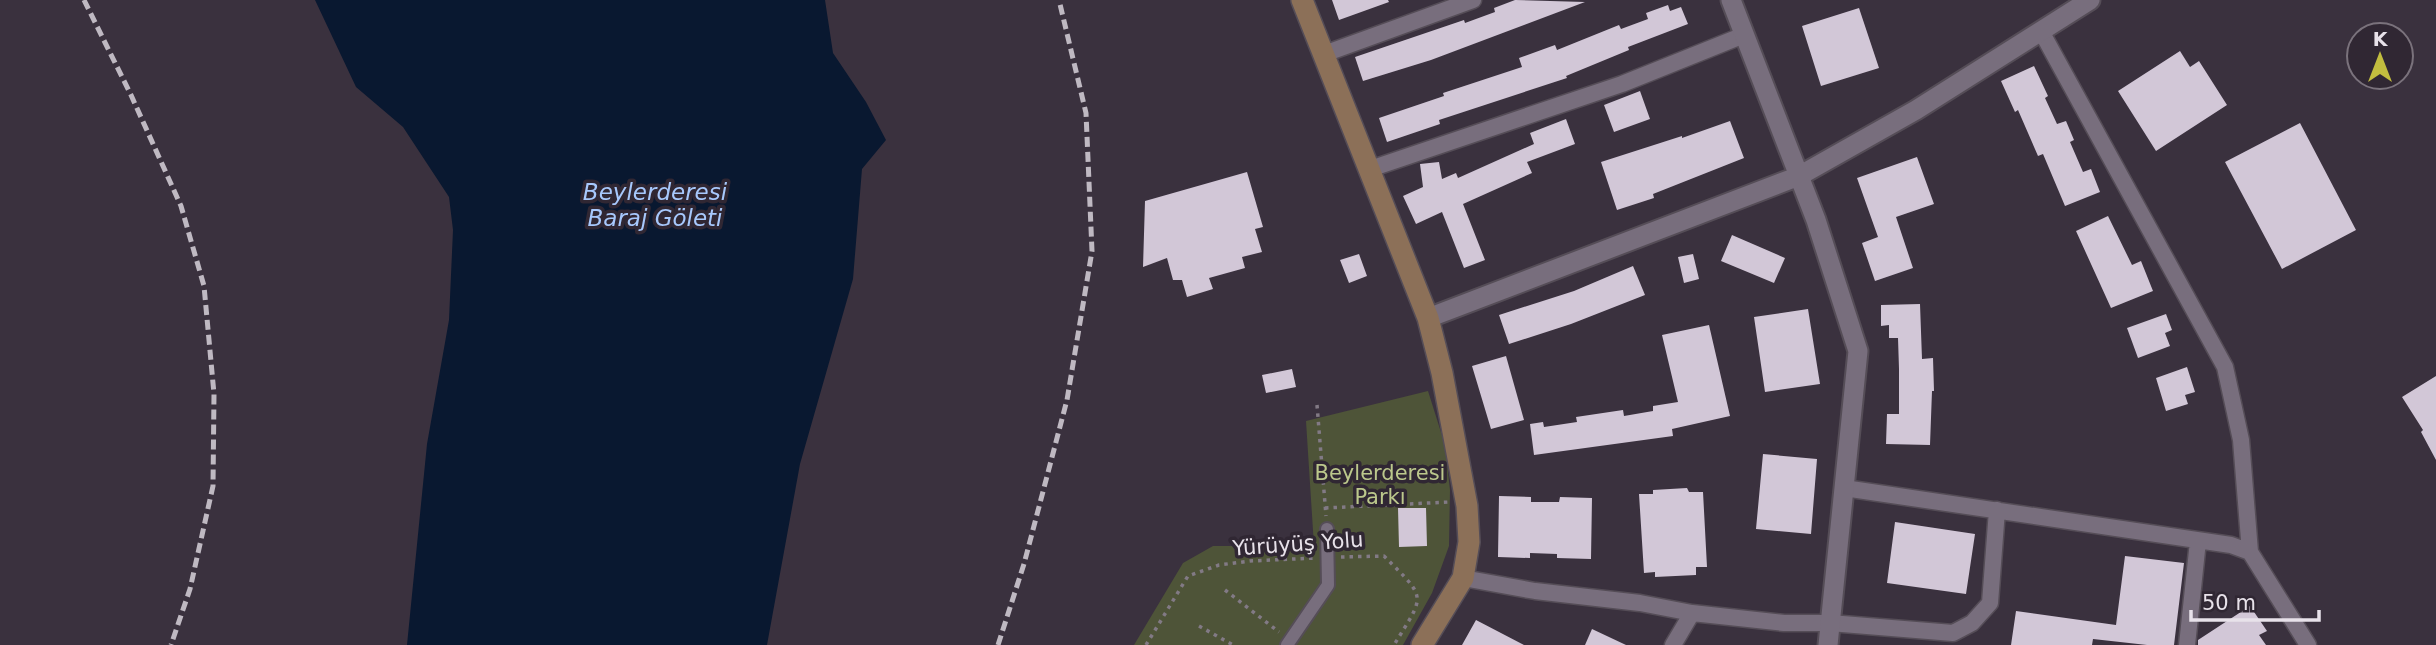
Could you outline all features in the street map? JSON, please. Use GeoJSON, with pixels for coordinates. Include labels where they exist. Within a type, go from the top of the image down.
{"type":"FeatureCollection","features":[{"type":"Feature","properties":{"kind":"main road"},"geometry":{"type":"LineString","coordinates":[[1302,0],[1428,318],[1442,373],[1466,501],[1469,542],[1463,578],[1422,645]]}},
{"type":"Feature","properties":{"kind":"street"},"geometry":{"type":"LineString","coordinates":[[1324,54],[1472,0]]}},
{"type":"Feature","properties":{"kind":"street"},"geometry":{"type":"LineString","coordinates":[[1731,0],[1816,220],[1858,351],[1828,645]]}},
{"type":"Feature","properties":{"kind":"street"},"geometry":{"type":"LineString","coordinates":[[1428,318],[1799,176],[1916,110],[2090,0]]}},
{"type":"Feature","properties":{"kind":"street"},"geometry":{"type":"LineString","coordinates":[[2041,31],[2225,367],[2241,440],[2250,552],[2308,645]]}},
{"type":"Feature","properties":{"kind":"street"},"geometry":{"type":"LineString","coordinates":[[1370,169],[1622,84],[1744,35]]}},
{"type":"Feature","properties":{"kind":"street"},"geometry":{"type":"LineString","coordinates":[[1844,488],[2231,545],[2250,552]]}},
{"type":"Feature","properties":{"kind":"street"},"geometry":{"type":"LineString","coordinates":[[1463,578],[1692,613],[1784,623],[1830,623],[1953,633],[1972,623],[1990,603],[1997,510]]}},
{"type":"Feature","properties":{"kind":"street"},"geometry":{"type":"LineString","coordinates":[[1289,643],[1328,585],[1326,529]]}},
{"type":"Feature","properties":{"kind":"street"},"geometry":{"type":"LineString","coordinates":[[2187,645],[2198,541]]}},
{"type":"Feature","properties":{"kind":"street"},"geometry":{"type":"LineString","coordinates":[[1673,645],[1692,613]]}},
{"type":"Feature","properties":{"kind":"path"},"geometry":{"type":"LineString","coordinates":[[1317,405],[1326,529]]}},
{"type":"Feature","properties":{"kind":"path"},"geometry":{"type":"LineString","coordinates":[[1325,508],[1466,501]]}},
{"type":"Feature","properties":{"kind":"path","name":"Yürüyüş Yolu"},"geometry":{"type":"LineString","coordinates":[[1146,645],[1188,576],[1219,565],[1250,561],[1384,556],[1411,583],[1419,596],[1418,605],[1394,645]]}},
{"type":"Feature","properties":{"kind":"path"},"geometry":{"type":"LineString","coordinates":[[1225,590],[1289,643]]}},
{"type":"Feature","properties":{"kind":"path"},"geometry":{"type":"LineString","coordinates":[[1199,626],[1233,645]]}},
{"type":"Feature","properties":{"kind":"green space","name":"Beylerderesi Parkı"},"geometry":{"type":"Polygon","coordinates":[[[1428,391],[1445,445],[1450,490],[1449,546],[1432,593],[1403,645],[1134,645],[1183,563],[1213,546],[1314,546],[1306,421],[1428,391]]]}},
{"type":"Feature","properties":{"kind":"water","name":"Beylerderesi Baraj Göleti"},"geometry":{"type":"Polygon","coordinates":[[[315,0],[825,0],[833,53],[866,102],[886,140],[862,169],[853,279],[800,464],[767,645],[407,645],[427,444],[449,320],[453,230],[449,197],[403,127],[356,87],[315,0]]]}},
{"type":"Feature","properties":{"kind":"building"},"geometry":{"type":"Polygon","coordinates":[[[1332,0],[1388,0],[1389,2],[1339,20],[1332,0]]]}},
{"type":"Feature","properties":{"kind":"building"},"geometry":{"type":"Polygon","coordinates":[[[1515,0],[1585,2],[1431,60],[1363,81],[1355,57],[1464,20],[1465,23],[1495,12],[1494,8],[1515,0]]]}},
{"type":"Feature","properties":{"kind":"building"},"geometry":{"type":"Polygon","coordinates":[[[1668,5],[1670,11],[1681,7],[1688,24],[1628,47],[1629,50],[1566,76],[1567,78],[1439,120],[1440,124],[1387,142],[1379,118],[1522,67],[1519,58],[1555,45],[1557,50],[1619,25],[1621,29],[1648,19],[1646,13],[1668,5]]]}},
{"type":"Feature","properties":{"kind":"building"},"geometry":{"type":"Polygon","coordinates":[[[1859,8],[1879,68],[1821,86],[1802,26],[1859,8]]]}},
{"type":"Feature","properties":{"kind":"building"},"geometry":{"type":"Polygon","coordinates":[[[2180,51],[2190,67],[2199,61],[2227,105],[2156,151],[2118,91],[2180,51]]]}},
{"type":"Feature","properties":{"kind":"building"},"geometry":{"type":"Polygon","coordinates":[[[2034,66],[2057,124],[2066,121],[2074,140],[2070,142],[2083,172],[2091,169],[2100,192],[2065,206],[2043,154],[2038,156],[2018,110],[2015,112],[2001,81],[2034,66]]]}},
{"type":"Feature","properties":{"kind":"building"},"geometry":{"type":"Polygon","coordinates":[[[1640,91],[1650,119],[1614,132],[1604,105],[1640,91]]]}},
{"type":"Feature","properties":{"kind":"building"},"geometry":{"type":"Polygon","coordinates":[[[1566,119],[1575,144],[1527,162],[1532,173],[1463,204],[1485,260],[1464,268],[1442,212],[1416,224],[1403,196],[1423,187],[1420,164],[1439,162],[1442,179],[1456,173],[1458,178],[1534,144],[1530,133],[1566,119]]]}},
{"type":"Feature","properties":{"kind":"building"},"geometry":{"type":"Polygon","coordinates":[[[1730,121],[1744,158],[1653,194],[1654,198],[1617,210],[1601,162],[1730,121]]]}},
{"type":"Feature","properties":{"kind":"building"},"geometry":{"type":"Polygon","coordinates":[[[2300,123],[2356,230],[2282,269],[2225,162],[2300,123]]]}},
{"type":"Feature","properties":{"kind":"building"},"geometry":{"type":"Polygon","coordinates":[[[1917,157],[1934,204],[1896,217],[1913,268],[1875,281],[1862,243],[1878,237],[1857,178],[1917,157]]]}},
{"type":"Feature","properties":{"kind":"building"},"geometry":{"type":"Polygon","coordinates":[[[1247,172],[1263,227],[1255,229],[1262,252],[1242,257],[1245,268],[1209,278],[1213,289],[1187,297],[1182,280],[1173,280],[1167,258],[1143,267],[1145,201],[1247,172]]]}},
{"type":"Feature","properties":{"kind":"building"},"geometry":{"type":"Polygon","coordinates":[[[2108,216],[2132,265],[2141,261],[2153,291],[2111,308],[2076,231],[2108,216]]]}},
{"type":"Feature","properties":{"kind":"building"},"geometry":{"type":"Polygon","coordinates":[[[1732,235],[1785,258],[1774,283],[1721,261],[1732,235]]]}},
{"type":"Feature","properties":{"kind":"building"},"geometry":{"type":"Polygon","coordinates":[[[1359,254],[1367,276],[1349,283],[1340,260],[1359,254]]]}},
{"type":"Feature","properties":{"kind":"building"},"geometry":{"type":"Polygon","coordinates":[[[1693,254],[1699,279],[1684,283],[1678,257],[1693,254]]]}},
{"type":"Feature","properties":{"kind":"building"},"geometry":{"type":"Polygon","coordinates":[[[1633,266],[1645,295],[1571,324],[1509,344],[1499,315],[1574,291],[1633,266]]]}},
{"type":"Feature","properties":{"kind":"building"},"geometry":{"type":"Polygon","coordinates":[[[1920,304],[1922,359],[1933,358],[1934,391],[1930,445],[1886,444],[1887,414],[1899,414],[1898,338],[1889,338],[1889,325],[1881,326],[1881,305],[1920,304]]]}},
{"type":"Feature","properties":{"kind":"building"},"geometry":{"type":"Polygon","coordinates":[[[1808,309],[1820,384],[1765,392],[1754,317],[1808,309]]]}},
{"type":"Feature","properties":{"kind":"building"},"geometry":{"type":"Polygon","coordinates":[[[2166,314],[2172,330],[2165,333],[2170,346],[2138,358],[2127,328],[2166,314]]]}},
{"type":"Feature","properties":{"kind":"building"},"geometry":{"type":"Polygon","coordinates":[[[1709,325],[1730,416],[1672,429],[1673,436],[1534,455],[1530,424],[1543,422],[1544,427],[1577,422],[1576,417],[1623,410],[1624,416],[1653,411],[1653,406],[1678,402],[1662,335],[1709,325]]]}},
{"type":"Feature","properties":{"kind":"building"},"geometry":{"type":"Polygon","coordinates":[[[1506,356],[1524,420],[1491,429],[1472,366],[1506,356]]]}},
{"type":"Feature","properties":{"kind":"building"},"geometry":{"type":"Polygon","coordinates":[[[2187,367],[2195,392],[2185,395],[2188,404],[2166,411],[2156,378],[2187,367]]]}},
{"type":"Feature","properties":{"kind":"building"},"geometry":{"type":"Polygon","coordinates":[[[1292,369],[1296,387],[1266,393],[1262,375],[1292,369]]]}},
{"type":"Feature","properties":{"kind":"building"},"geometry":{"type":"Polygon","coordinates":[[[2436,376],[2436,460],[2421,432],[2423,430],[2402,397],[2436,376]]]}},
{"type":"Feature","properties":{"kind":"building"},"geometry":{"type":"Polygon","coordinates":[[[1763,454],[1817,459],[1811,534],[1756,529],[1763,454]]]}},
{"type":"Feature","properties":{"kind":"building"},"geometry":{"type":"Polygon","coordinates":[[[1687,488],[1689,492],[1703,492],[1707,567],[1696,567],[1696,575],[1655,577],[1655,572],[1644,573],[1639,494],[1653,494],[1653,490],[1687,488]]]}},
{"type":"Feature","properties":{"kind":"building"},"geometry":{"type":"Polygon","coordinates":[[[1499,496],[1531,497],[1531,502],[1559,502],[1560,497],[1592,498],[1591,559],[1557,558],[1557,554],[1530,553],[1530,558],[1498,557],[1499,496]]]}},
{"type":"Feature","properties":{"kind":"building"},"geometry":{"type":"Polygon","coordinates":[[[1398,508],[1426,508],[1427,546],[1399,547],[1398,508]]]}},
{"type":"Feature","properties":{"kind":"building"},"geometry":{"type":"Polygon","coordinates":[[[1895,522],[1975,534],[1966,594],[1887,583],[1895,522]]]}},
{"type":"Feature","properties":{"kind":"building"},"geometry":{"type":"Polygon","coordinates":[[[2125,556],[2184,563],[2174,645],[2093,639],[2092,645],[2011,645],[2016,611],[2116,625],[2125,556]]]}},
{"type":"Feature","properties":{"kind":"building"},"geometry":{"type":"Polygon","coordinates":[[[2250,606],[2267,631],[2259,635],[2266,645],[2198,645],[2198,640],[2250,606]]]}},
{"type":"Feature","properties":{"kind":"building"},"geometry":{"type":"Polygon","coordinates":[[[1476,620],[1524,645],[1462,645],[1476,620]]]}},
{"type":"Feature","properties":{"kind":"building"},"geometry":{"type":"Polygon","coordinates":[[[1592,629],[1626,645],[1585,645],[1592,629]]]}},
{"type":"Feature","properties":{"kind":"railway"},"geometry":{"type":"LineString","coordinates":[[84,0],[181,206],[204,286],[214,394],[213,486],[190,589],[171,645]]}},
{"type":"Feature","properties":{"kind":"railway"},"geometry":{"type":"LineString","coordinates":[[998,645],[1024,564],[1067,400],[1092,251],[1086,113],[1059,0]]}}]}
